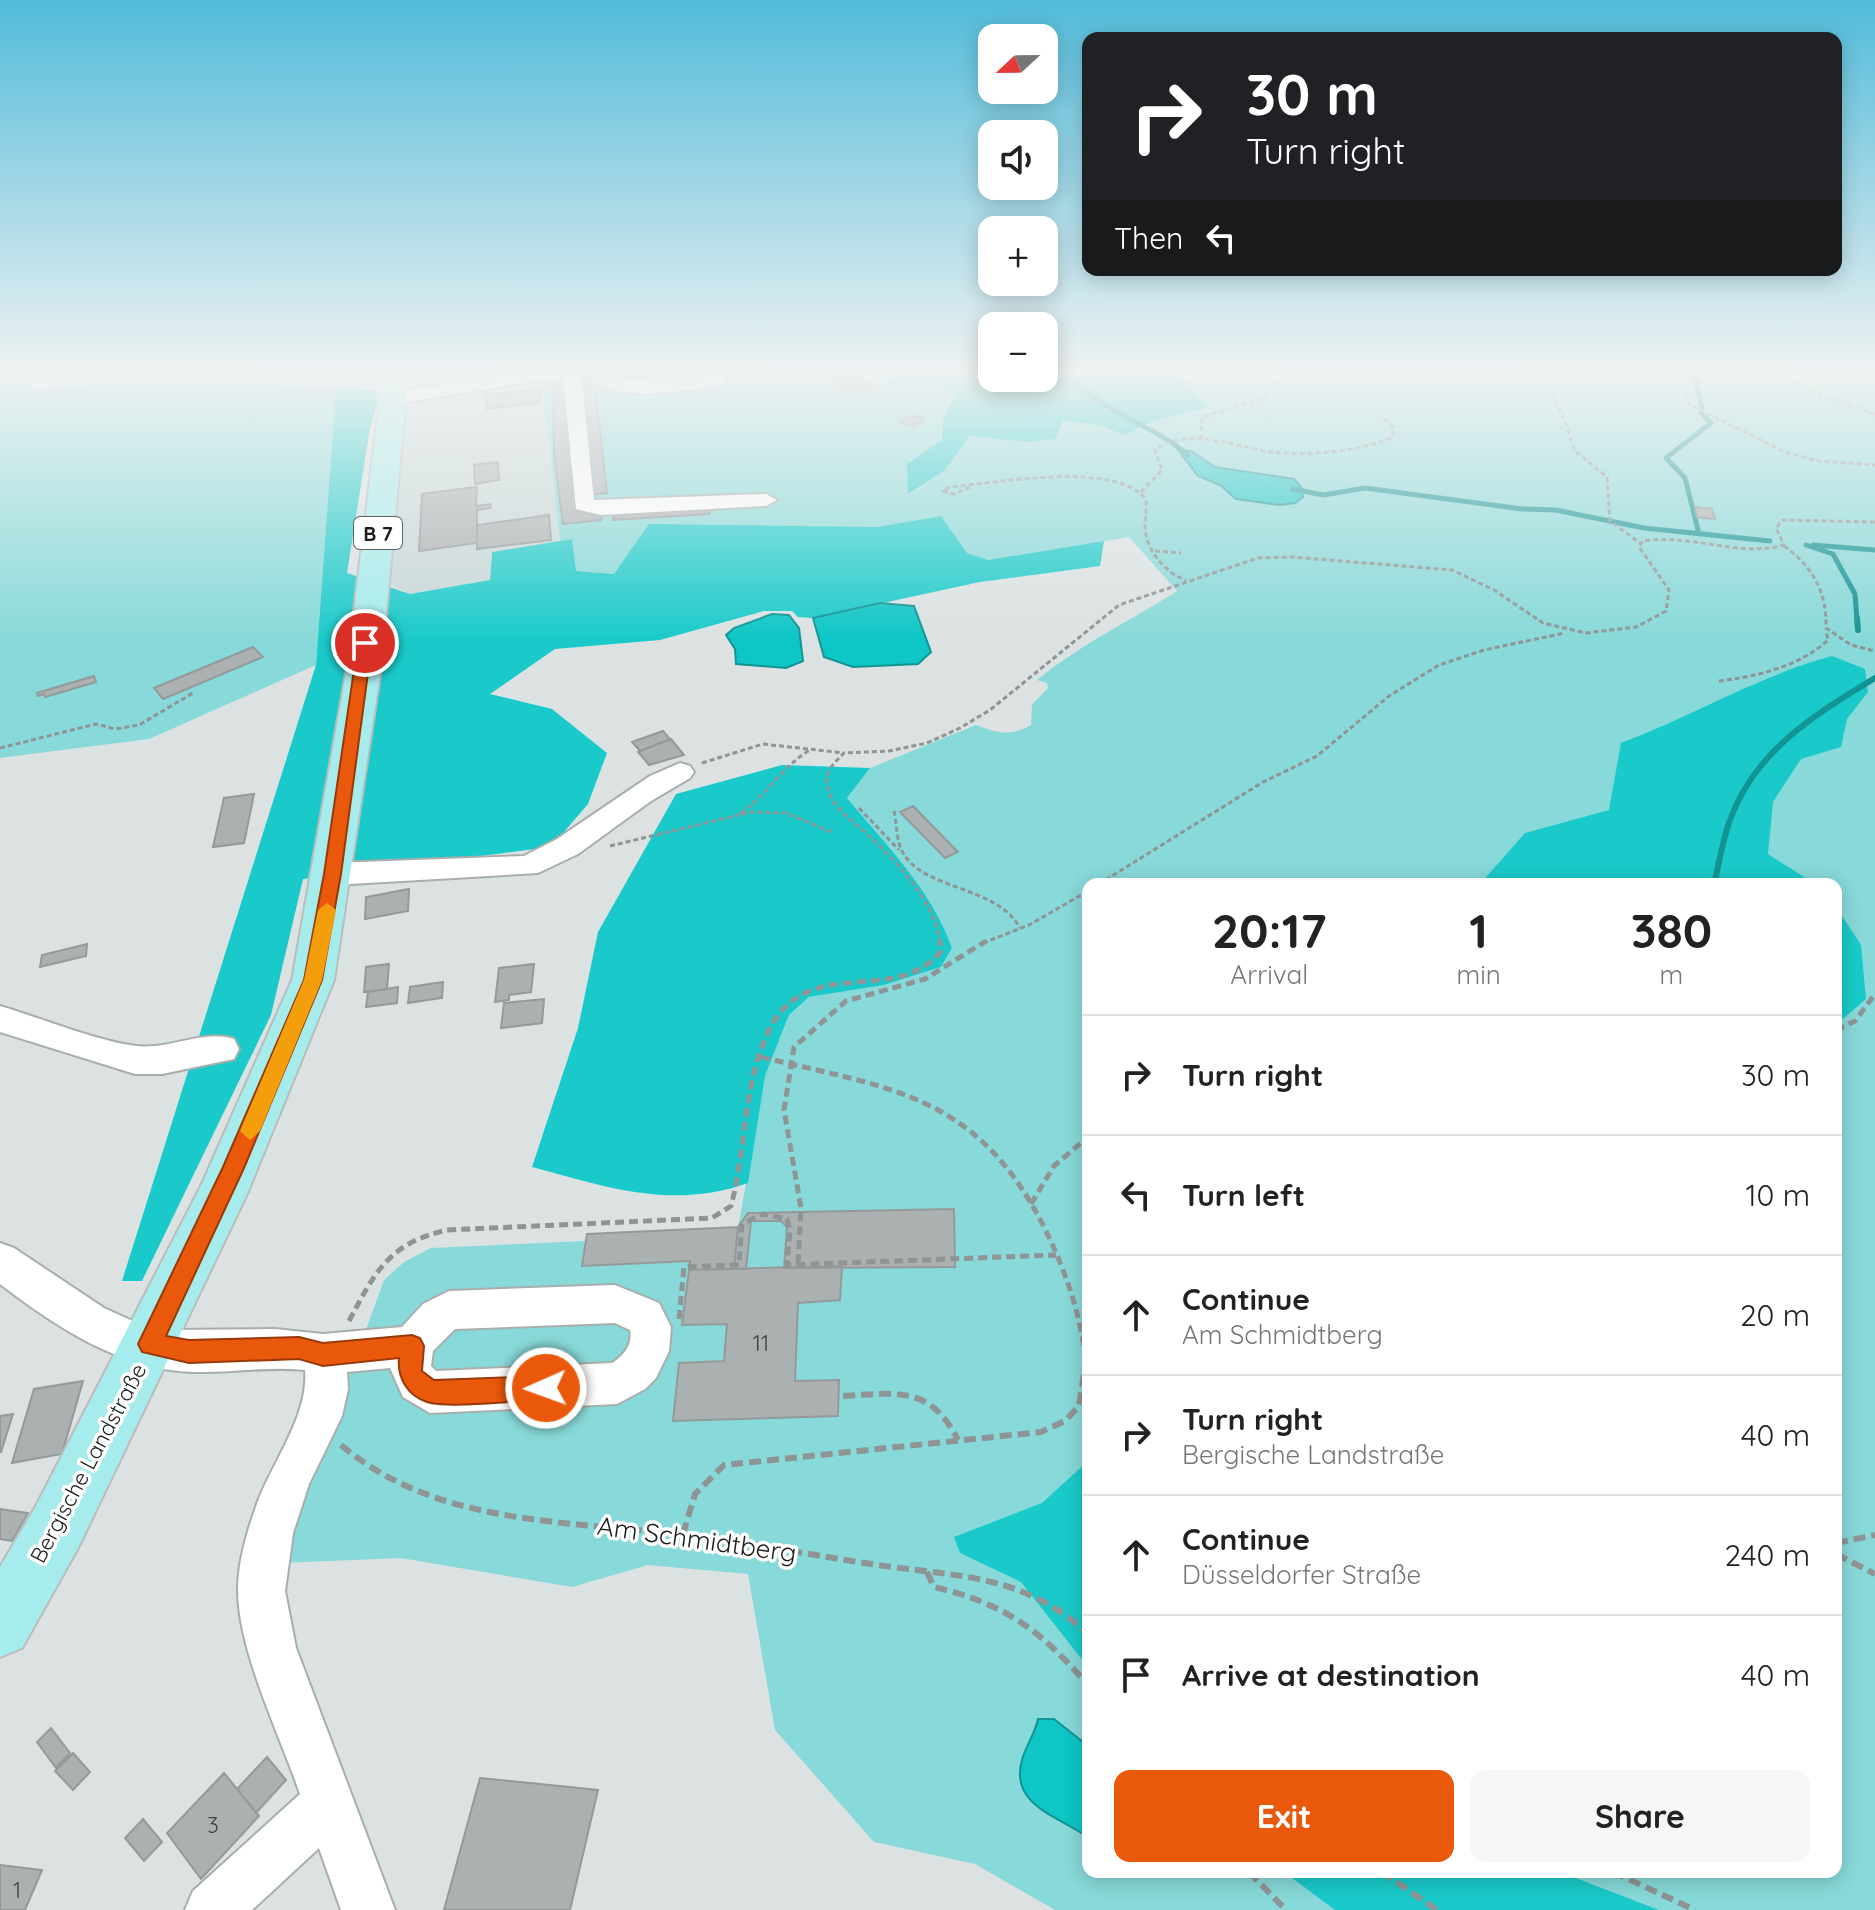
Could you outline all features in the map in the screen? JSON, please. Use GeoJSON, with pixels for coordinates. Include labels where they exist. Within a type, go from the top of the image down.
{"type":"FeatureCollection","features":[{"type":"Feature","properties":{"kind":"main road","name":"Bergische Landstraße"},"geometry":{"type":"LineString","coordinates":[[0,1626],[57,1527],[139,1341],[222,1194],[301,1013],[321,948],[333,874],[357,708],[385,461]]}},
{"type":"Feature","properties":{"kind":"street"},"geometry":{"type":"LineString","coordinates":[[580,461],[584,504],[601,508],[766,500]]}},
{"type":"Feature","properties":{"kind":"street"},"geometry":{"type":"LineString","coordinates":[[333,874],[527,866],[556,854],[659,782],[680,772]]}},
{"type":"Feature","properties":{"kind":"street"},"geometry":{"type":"LineString","coordinates":[[0,1019],[135,1060],[162,1060],[222,1049]]}},
{"type":"Feature","properties":{"kind":"street"},"geometry":{"type":"LineString","coordinates":[[0,1261],[62,1309],[139,1341],[189,1352],[299,1348],[323,1354],[412,1346]]}},
{"type":"Feature","properties":{"kind":"street"},"geometry":{"type":"LineString","coordinates":[[615,1304],[626,1305],[644,1315],[650,1323],[652,1340],[641,1368],[617,1383],[430,1392],[414,1379],[410,1369],[412,1346],[427,1324],[449,1310],[615,1304]]}},
{"type":"Feature","properties":{"kind":"street"},"geometry":{"type":"LineString","coordinates":[[323,1354],[329,1378],[323,1416],[293,1470],[279,1505],[262,1570],[261,1595],[278,1668],[300,1719],[327,1805],[368,1910]]}},
{"type":"Feature","properties":{"kind":"street"},"geometry":{"type":"LineString","coordinates":[[212,1910],[327,1805]]}},
{"type":"Feature","properties":{"kind":"path"},"geometry":{"type":"LineString","coordinates":[[1140,493],[1151,486],[1162,470],[1159,461]]}},
{"type":"Feature","properties":{"kind":"path"},"geometry":{"type":"LineString","coordinates":[[1109,878],[1263,782],[1317,756],[1389,696],[1439,665],[1484,650],[1567,633],[1624,630],[1643,625],[1666,611],[1670,591],[1668,582],[1641,553],[1640,543],[1610,521],[1607,477],[1587,461]]}},
{"type":"Feature","properties":{"kind":"path"},"geometry":{"type":"LineString","coordinates":[[1821,461],[1875,465]]}},
{"type":"Feature","properties":{"kind":"path"},"geometry":{"type":"LineString","coordinates":[[970,487],[952,495],[943,491],[950,487],[1083,477],[1110,481],[1140,493],[1148,505],[1146,536],[1171,574],[1191,580]]}},
{"type":"Feature","properties":{"kind":"path"},"geometry":{"type":"LineString","coordinates":[[1719,681],[1735,680],[1814,651],[1828,640],[1828,613],[1818,579],[1805,561],[1784,545],[1776,528],[1783,520],[1875,522]]}},
{"type":"Feature","properties":{"kind":"path"},"geometry":{"type":"LineString","coordinates":[[1640,543],[1662,538],[1766,550],[1784,545]]}},
{"type":"Feature","properties":{"kind":"path"},"geometry":{"type":"LineString","coordinates":[[1155,551],[1181,553]]}},
{"type":"Feature","properties":{"kind":"path"},"geometry":{"type":"LineString","coordinates":[[680,772],[729,752],[763,744],[844,753],[894,751],[950,734],[991,711],[1109,611],[1156,589],[1191,580],[1241,561],[1269,556],[1435,567],[1466,575],[1519,609],[1567,633]]}},
{"type":"Feature","properties":{"kind":"path"},"geometry":{"type":"LineString","coordinates":[[1826,628],[1851,645],[1875,651]]}},
{"type":"Feature","properties":{"kind":"path"},"geometry":{"type":"LineString","coordinates":[[0,748],[96,724],[115,729],[139,725],[193,693]]}},
{"type":"Feature","properties":{"kind":"path"},"geometry":{"type":"LineString","coordinates":[[738,814],[754,806],[795,759],[812,750]]}},
{"type":"Feature","properties":{"kind":"path"},"geometry":{"type":"LineString","coordinates":[[323,1354],[342,1333],[378,1267],[392,1252],[419,1236],[447,1230],[712,1218],[726,1210],[735,1192],[745,1124],[761,1057],[777,1017],[800,992],[828,983],[908,974],[934,963],[941,951],[934,920],[917,894],[887,855],[832,797],[826,783],[829,771],[844,753]]}},
{"type":"Feature","properties":{"kind":"path"},"geometry":{"type":"LineString","coordinates":[[859,808],[906,857],[953,887],[1006,907],[1017,917],[1020,928]]}},
{"type":"Feature","properties":{"kind":"path"},"geometry":{"type":"LineString","coordinates":[[596,850],[738,814],[771,811],[807,820],[834,833]]}},
{"type":"Feature","properties":{"kind":"path"},"geometry":{"type":"LineString","coordinates":[[894,811],[896,839],[906,857]]}},
{"type":"Feature","properties":{"kind":"path"},"geometry":{"type":"LineString","coordinates":[[798,1264],[801,1208],[784,1110],[789,1064],[799,1042],[846,1001],[925,979],[989,939],[1060,910],[1082,895]]}},
{"type":"Feature","properties":{"kind":"path"},"geometry":{"type":"LineString","coordinates":[[1842,1027],[1855,1021],[1875,994]]}},
{"type":"Feature","properties":{"kind":"path"},"geometry":{"type":"LineString","coordinates":[[761,1057],[904,1097],[962,1123],[995,1150],[1031,1207],[1056,1255],[1082,1327]]}},
{"type":"Feature","properties":{"kind":"path"},"geometry":{"type":"LineString","coordinates":[[1031,1207],[1042,1182],[1067,1152],[1082,1141]]}},
{"type":"Feature","properties":{"kind":"path"},"geometry":{"type":"LineString","coordinates":[[689,1266],[739,1265],[742,1224],[749,1217],[767,1215],[787,1219],[790,1230],[787,1265],[1056,1255]]}},
{"type":"Feature","properties":{"kind":"path"},"geometry":{"type":"LineString","coordinates":[[843,1396],[914,1393],[940,1410],[958,1440]]}},
{"type":"Feature","properties":{"kind":"path"},"geometry":{"type":"LineString","coordinates":[[683,1534],[691,1498],[699,1484],[724,1465],[1056,1427],[1075,1412],[1082,1394]]}},
{"type":"Feature","properties":{"kind":"path","name":"Am Schmidtberg"},"geometry":{"type":"LineString","coordinates":[[323,1416],[352,1458],[396,1487],[476,1508],[683,1534],[927,1571],[986,1576],[1018,1587],[1056,1607],[1082,1629]]}},
{"type":"Feature","properties":{"kind":"path"},"geometry":{"type":"LineString","coordinates":[[1842,1542],[1875,1535]]}},
{"type":"Feature","properties":{"kind":"path"},"geometry":{"type":"LineString","coordinates":[[1842,1557],[1875,1574]]}},
{"type":"Feature","properties":{"kind":"path"},"geometry":{"type":"LineString","coordinates":[[927,1571],[934,1587],[982,1598],[1024,1620],[1082,1679]]}},
{"type":"Feature","properties":{"kind":"path"},"geometry":{"type":"LineString","coordinates":[[1255,1878],[1286,1910]]}},
{"type":"Feature","properties":{"kind":"path"},"geometry":{"type":"LineString","coordinates":[[1391,1878],[1437,1910]]}},
{"type":"Feature","properties":{"kind":"path"},"geometry":{"type":"LineString","coordinates":[[1626,1878],[1695,1910]]}},
{"type":"Feature","properties":{"kind":"shaded area"},"geometry":{"type":"Polygon","coordinates":[[[0,461],[331,461],[316,665],[149,739],[0,758],[0,461]]]}},
{"type":"Feature","properties":{"kind":"shaded area"},"geometry":{"type":"Polygon","coordinates":[[[331,461],[365,461],[347,573],[410,594],[490,580],[492,552],[572,539],[576,571],[614,574],[649,524],[877,527],[941,516],[967,553],[988,560],[1104,541],[1100,566],[980,582],[813,618],[798,617],[792,611],[764,611],[660,640],[555,649],[490,694],[552,709],[607,753],[588,804],[551,847],[303,879],[271,1015],[142,1281],[122,1281],[316,665],[331,461]]]}},
{"type":"Feature","properties":{"kind":"shaded area"},"geometry":{"type":"Polygon","coordinates":[[[401,461],[551,461],[560,541],[492,552],[490,580],[410,594],[389,584],[401,461]]]}},
{"type":"Feature","properties":{"kind":"shaded area"},"geometry":{"type":"Polygon","coordinates":[[[551,461],[911,461],[907,464],[909,494],[944,471],[951,461],[1875,461],[1875,1910],[1055,1910],[975,1864],[874,1842],[775,1730],[748,1574],[648,1565],[572,1587],[401,1558],[281,1563],[384,1280],[404,1262],[431,1248],[737,1234],[765,1076],[789,1015],[809,997],[884,985],[941,967],[952,948],[920,887],[847,798],[870,768],[976,725],[1004,732],[1031,725],[1032,705],[1048,688],[1047,683],[1037,680],[1088,644],[1177,591],[1129,537],[988,560],[967,553],[940,516],[614,574],[575,571],[572,539],[560,541],[551,461]]]}},
{"type":"Feature","properties":{"kind":"shaded area"},"geometry":{"type":"Polygon","coordinates":[[[911,461],[951,461],[944,471],[908,494],[907,464],[911,461]]]}},
{"type":"Feature","properties":{"kind":"shaded area"},"geometry":{"type":"Polygon","coordinates":[[[1187,461],[1206,461],[1215,467],[1294,479],[1301,487],[1303,497],[1295,503],[1280,505],[1236,499],[1220,485],[1198,476],[1187,461]]]}},
{"type":"Feature","properties":{"kind":"shaded area"},"geometry":{"type":"Polygon","coordinates":[[[880,603],[914,606],[931,652],[918,664],[853,667],[824,657],[813,618],[880,603]]]}},
{"type":"Feature","properties":{"kind":"shaded area"},"geometry":{"type":"Polygon","coordinates":[[[772,614],[789,615],[799,628],[803,661],[786,668],[736,664],[735,649],[726,635],[734,628],[772,614]]]}},
{"type":"Feature","properties":{"kind":"shaded area"},"geometry":{"type":"Polygon","coordinates":[[[1832,656],[1865,669],[1868,692],[1847,719],[1841,747],[1801,759],[1773,802],[1768,854],[1806,878],[1485,878],[1525,833],[1609,810],[1621,743],[1805,664],[1832,656]]]}},
{"type":"Feature","properties":{"kind":"shaded area"},"geometry":{"type":"Polygon","coordinates":[[[782,765],[870,768],[847,798],[907,869],[933,907],[952,948],[941,967],[884,985],[809,997],[789,1015],[765,1076],[748,1183],[693,1195],[639,1193],[532,1167],[578,1028],[598,932],[676,794],[782,765]]]}},
{"type":"Feature","properties":{"kind":"shaded area"},"geometry":{"type":"Polygon","coordinates":[[[1842,916],[1861,945],[1866,999],[1842,1020],[1842,916]]]}},
{"type":"Feature","properties":{"kind":"shaded area"},"geometry":{"type":"Polygon","coordinates":[[[1082,1466],[1082,1659],[1021,1582],[960,1553],[954,1537],[1042,1503],[1082,1466]]]}},
{"type":"Feature","properties":{"kind":"shaded area"},"geometry":{"type":"Polygon","coordinates":[[[1038,1719],[1054,1719],[1082,1741],[1082,1833],[1039,1808],[1023,1788],[1020,1775],[1022,1760],[1038,1719]]]}},
{"type":"Feature","properties":{"kind":"shaded area"},"geometry":{"type":"Polygon","coordinates":[[[1292,1878],[1576,1878],[1659,1910],[1335,1910],[1292,1878]]]}},
{"type":"Feature","properties":{"kind":"building"},"geometry":{"type":"Polygon","coordinates":[[[555,461],[573,461],[576,508],[584,513],[602,511],[601,520],[563,524],[555,461]]]}},
{"type":"Feature","properties":{"kind":"building"},"geometry":{"type":"Polygon","coordinates":[[[587,461],[603,461],[607,493],[590,495],[587,461]]]}},
{"type":"Feature","properties":{"kind":"building"},"geometry":{"type":"Polygon","coordinates":[[[498,462],[499,480],[475,484],[474,465],[498,462]]]}},
{"type":"Feature","properties":{"kind":"building"},"geometry":{"type":"Polygon","coordinates":[[[477,487],[476,506],[490,504],[491,508],[477,510],[477,543],[419,551],[422,494],[477,487]]]}},
{"type":"Feature","properties":{"kind":"building"},"geometry":{"type":"Polygon","coordinates":[[[709,507],[709,514],[613,520],[614,511],[709,507]]]}},
{"type":"Feature","properties":{"kind":"building"},"geometry":{"type":"Polygon","coordinates":[[[1695,507],[1712,509],[1715,519],[1697,517],[1695,507]]]}},
{"type":"Feature","properties":{"kind":"building"},"geometry":{"type":"Polygon","coordinates":[[[549,515],[551,540],[477,549],[477,525],[549,515]]]}},
{"type":"Feature","properties":{"kind":"building"},"geometry":{"type":"Polygon","coordinates":[[[253,647],[263,657],[163,699],[154,688],[253,647]]]}},
{"type":"Feature","properties":{"kind":"building"},"geometry":{"type":"Polygon","coordinates":[[[94,676],[96,682],[45,697],[37,693],[94,676]]]}},
{"type":"Feature","properties":{"kind":"building"},"geometry":{"type":"Polygon","coordinates":[[[663,731],[670,739],[640,751],[632,742],[663,731]]]}},
{"type":"Feature","properties":{"kind":"building"},"geometry":{"type":"Polygon","coordinates":[[[671,739],[684,755],[649,765],[638,752],[671,739]]]}},
{"type":"Feature","properties":{"kind":"building"},"geometry":{"type":"Polygon","coordinates":[[[254,794],[244,843],[213,847],[224,798],[254,794]]]}},
{"type":"Feature","properties":{"kind":"building"},"geometry":{"type":"Polygon","coordinates":[[[913,806],[958,852],[945,858],[900,812],[913,806]]]}},
{"type":"Feature","properties":{"kind":"building"},"geometry":{"type":"Polygon","coordinates":[[[409,889],[408,911],[365,919],[366,897],[409,889]]]}},
{"type":"Feature","properties":{"kind":"building"},"geometry":{"type":"Polygon","coordinates":[[[87,944],[86,956],[40,967],[42,955],[87,944]]]}},
{"type":"Feature","properties":{"kind":"building"},"geometry":{"type":"Polygon","coordinates":[[[389,964],[387,989],[364,992],[366,967],[389,964]]]}},
{"type":"Feature","properties":{"kind":"building"},"geometry":{"type":"Polygon","coordinates":[[[534,964],[531,992],[509,995],[509,1000],[495,1002],[499,968],[534,964]]]}},
{"type":"Feature","properties":{"kind":"building"},"geometry":{"type":"Polygon","coordinates":[[[443,982],[442,998],[408,1003],[410,987],[443,982]]]}},
{"type":"Feature","properties":{"kind":"building"},"geometry":{"type":"Polygon","coordinates":[[[398,987],[397,1003],[366,1007],[368,992],[398,987]]]}},
{"type":"Feature","properties":{"kind":"building"},"geometry":{"type":"Polygon","coordinates":[[[544,999],[542,1023],[501,1028],[504,1003],[544,999]]]}},
{"type":"Feature","properties":{"kind":"building"},"geometry":{"type":"Polygon","coordinates":[[[954,1209],[955,1267],[784,1268],[787,1227],[781,1221],[751,1221],[746,1269],[734,1269],[738,1227],[748,1213],[954,1209]]]}},
{"type":"Feature","properties":{"kind":"building"},"geometry":{"type":"Polygon","coordinates":[[[738,1227],[734,1269],[689,1270],[690,1261],[582,1266],[587,1234],[738,1227]]]}},
{"type":"Feature","properties":{"kind":"building"},"geometry":{"type":"Polygon","coordinates":[[[842,1266],[840,1300],[798,1303],[795,1381],[839,1380],[838,1416],[673,1421],[679,1363],[724,1361],[727,1324],[682,1325],[689,1270],[842,1266]]]}},
{"type":"Feature","properties":{"kind":"building"},"geometry":{"type":"Polygon","coordinates":[[[83,1381],[62,1454],[12,1463],[34,1389],[83,1381]]]}},
{"type":"Feature","properties":{"kind":"building"},"geometry":{"type":"Polygon","coordinates":[[[13,1414],[1,1452],[0,1452],[0,1416],[13,1414]]]}},
{"type":"Feature","properties":{"kind":"building"},"geometry":{"type":"Polygon","coordinates":[[[0,1509],[28,1513],[12,1541],[0,1539],[0,1509]]]}},
{"type":"Feature","properties":{"kind":"building"},"geometry":{"type":"Polygon","coordinates":[[[51,1728],[70,1753],[56,1768],[37,1742],[51,1728]]]}},
{"type":"Feature","properties":{"kind":"building"},"geometry":{"type":"Polygon","coordinates":[[[73,1753],[90,1772],[73,1790],[55,1771],[73,1753]]]}},
{"type":"Feature","properties":{"kind":"building"},"geometry":{"type":"Polygon","coordinates":[[[267,1757],[286,1780],[256,1813],[237,1789],[267,1757]]]}},
{"type":"Feature","properties":{"kind":"building"},"geometry":{"type":"Polygon","coordinates":[[[224,1773],[259,1816],[201,1879],[167,1833],[224,1773]]]}},
{"type":"Feature","properties":{"kind":"building"},"geometry":{"type":"Polygon","coordinates":[[[480,1778],[598,1790],[570,1910],[444,1910],[480,1778]]]}},
{"type":"Feature","properties":{"kind":"building"},"geometry":{"type":"Polygon","coordinates":[[[143,1819],[162,1842],[144,1861],[125,1838],[143,1819]]]}},
{"type":"Feature","properties":{"kind":"building"},"geometry":{"type":"Polygon","coordinates":[[[0,1865],[42,1870],[25,1910],[0,1910],[0,1865]]]}},
{"type":"Feature","properties":{"kind":"waterway"},"geometry":{"type":"LineString","coordinates":[[1669,461],[1685,478],[1699,534]]}},
{"type":"Feature","properties":{"kind":"waterway"},"geometry":{"type":"LineString","coordinates":[[1293,489],[1323,495],[1365,488],[1522,509],[1556,510],[1644,528],[1699,534]]}},
{"type":"Feature","properties":{"kind":"waterway"},"geometry":{"type":"LineString","coordinates":[[1699,534],[1770,541]]}},
{"type":"Feature","properties":{"kind":"waterway"},"geometry":{"type":"LineString","coordinates":[[1806,545],[1833,554],[1855,594],[1857,620]]}},
{"type":"Feature","properties":{"kind":"waterway"},"geometry":{"type":"LineString","coordinates":[[1813,545],[1875,550]]}},
{"type":"Feature","properties":{"kind":"waterway"},"geometry":{"type":"LineString","coordinates":[[1857,618],[1858,630]]}},
{"type":"Feature","properties":{"kind":"waterway"},"geometry":{"type":"LineString","coordinates":[[1715,878],[1729,823],[1753,776],[1808,721],[1875,678]]}},
{"type":"Feature","properties":{"kind":"slow traffic"},"geometry":{"type":"LineString","coordinates":[[250,1131],[313,980],[327,910]]}},
{"type":"Feature","properties":{"kind":"route"},"geometry":{"type":"LineString","coordinates":[[365,643],[364,668],[333,874],[313,980],[234,1168],[150,1344],[189,1352],[299,1348],[323,1354],[412,1346],[410,1369],[414,1379],[430,1392],[546,1388]]}}]}
